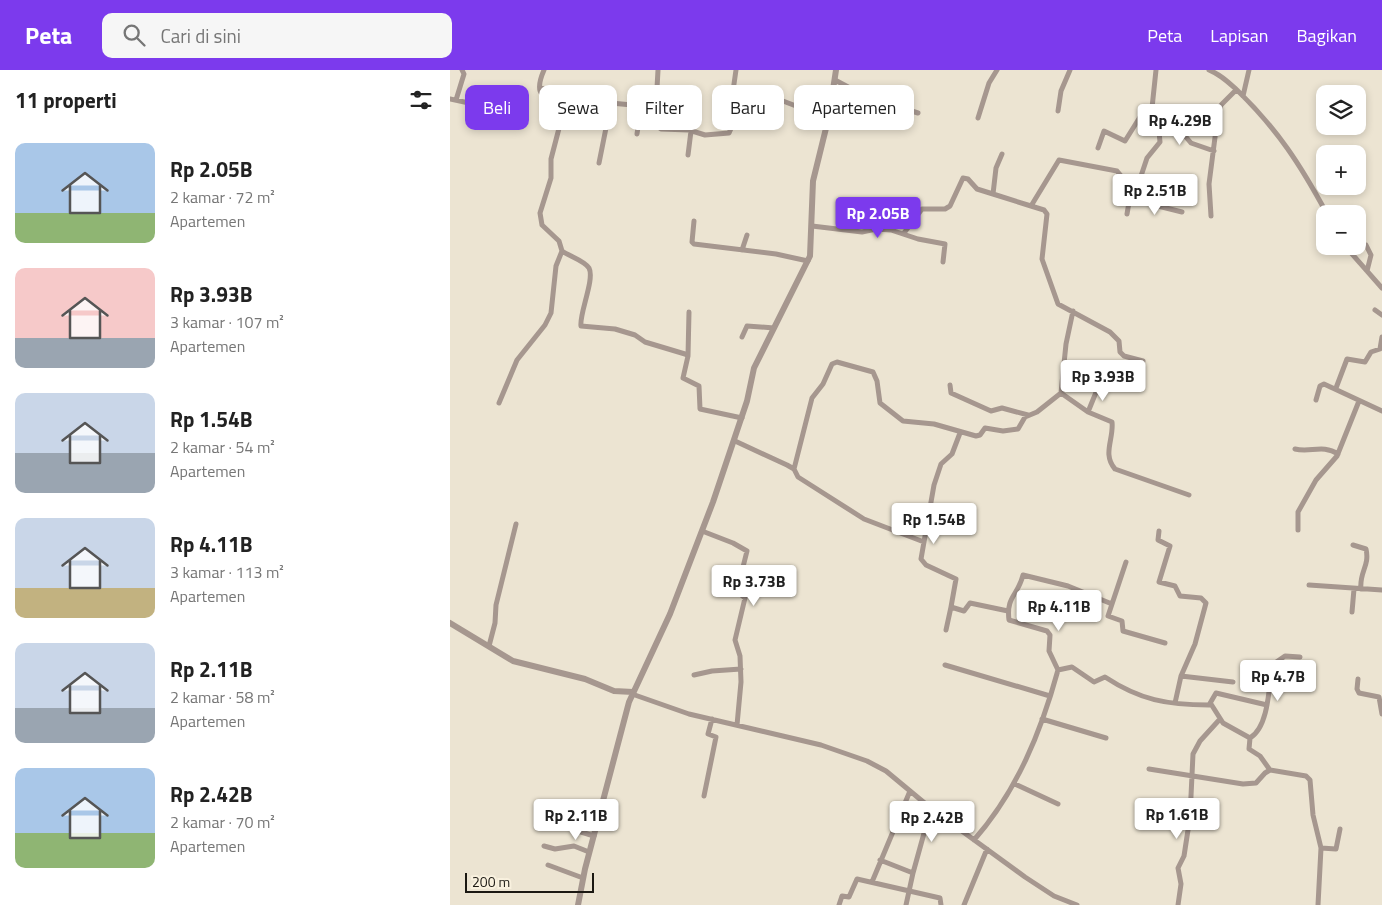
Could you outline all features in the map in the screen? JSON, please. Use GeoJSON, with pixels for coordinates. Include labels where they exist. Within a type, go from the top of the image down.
{"type":"FeatureCollection","features":[{"type":"Feature","properties":{"kind":"street"},"geometry":{"type":"LineString","coordinates":[[456,100],[464,74],[462,70]]}},
{"type":"Feature","properties":{"kind":"street"},"geometry":{"type":"LineString","coordinates":[[540,85],[544,70]]}},
{"type":"Feature","properties":{"kind":"street"},"geometry":{"type":"LineString","coordinates":[[657,85],[658,70]]}},
{"type":"Feature","properties":{"kind":"street"},"geometry":{"type":"LineString","coordinates":[[733,85],[736,70]]}},
{"type":"Feature","properties":{"kind":"street"},"geometry":{"type":"LineString","coordinates":[[834,85],[836,70]]}},
{"type":"Feature","properties":{"kind":"street"},"geometry":{"type":"LineString","coordinates":[[978,118],[989,83],[997,70]]}},
{"type":"Feature","properties":{"kind":"street"},"geometry":{"type":"LineString","coordinates":[[1058,111],[1060,93],[1070,70]]}},
{"type":"Feature","properties":{"kind":"street"},"geometry":{"type":"LineString","coordinates":[[1031,206],[1059,160],[1117,171],[1121,177],[1140,179],[1147,158],[1160,145],[1156,118],[1152,108],[1156,70]]}},
{"type":"Feature","properties":{"kind":"street"},"geometry":{"type":"LineString","coordinates":[[1209,70],[1221,75],[1243,96],[1289,147],[1322,205]]}},
{"type":"Feature","properties":{"kind":"street"},"geometry":{"type":"LineString","coordinates":[[1243,96],[1249,70]]}},
{"type":"Feature","properties":{"kind":"street"},"geometry":{"type":"LineString","coordinates":[[835,80],[865,96],[918,113]]}},
{"type":"Feature","properties":{"kind":"street"},"geometry":{"type":"LineString","coordinates":[[1211,216],[1209,184],[1219,110],[1236,90]]}},
{"type":"Feature","properties":{"kind":"street"},"geometry":{"type":"LineString","coordinates":[[450,99],[465,103]]}},
{"type":"Feature","properties":{"kind":"street"},"geometry":{"type":"LineString","coordinates":[[1098,148],[1104,132],[1125,141],[1140,117],[1152,108]]}},
{"type":"Feature","properties":{"kind":"street"},"geometry":{"type":"LineString","coordinates":[[1156,118],[1180,130],[1191,143],[1214,150]]}},
{"type":"Feature","properties":{"kind":"street"},"geometry":{"type":"LineString","coordinates":[[499,403],[516,360],[545,325],[551,314],[556,266],[562,251],[559,241],[544,228],[540,216],[551,178],[551,159],[558,130]]}},
{"type":"Feature","properties":{"kind":"street"},"geometry":{"type":"LineString","coordinates":[[599,163],[606,130]]}},
{"type":"Feature","properties":{"kind":"street"},"geometry":{"type":"LineString","coordinates":[[637,130],[637,134]]}},
{"type":"Feature","properties":{"kind":"street"},"geometry":{"type":"LineString","coordinates":[[688,155],[691,130],[704,135],[729,134],[731,130]]}},
{"type":"Feature","properties":{"kind":"street"},"geometry":{"type":"LineString","coordinates":[[578,905],[582,878],[632,693],[670,614],[702,531],[735,441],[754,368],[808,261],[812,226],[813,181],[826,130]]}},
{"type":"Feature","properties":{"kind":"street"},"geometry":{"type":"LineString","coordinates":[[993,194],[996,168],[1002,154]]}},
{"type":"Feature","properties":{"kind":"street"},"geometry":{"type":"LineString","coordinates":[[904,234],[922,209],[944,209],[950,206],[963,178],[968,179],[977,189],[1044,210],[1048,214],[1042,252],[1044,266],[1058,304],[1098,324],[1115,336],[1124,356],[1143,361]]}},
{"type":"Feature","properties":{"kind":"street"},"geometry":{"type":"LineString","coordinates":[[1127,214],[1133,179]]}},
{"type":"Feature","properties":{"kind":"street"},"geometry":{"type":"LineString","coordinates":[[1129,202],[1142,202],[1182,212]]}},
{"type":"Feature","properties":{"kind":"street"},"geometry":{"type":"LineString","coordinates":[[694,221],[692,243],[776,254],[808,261]]}},
{"type":"Feature","properties":{"kind":"street"},"geometry":{"type":"LineString","coordinates":[[812,226],[864,232],[882,229],[918,239],[943,243],[943,262]]}},
{"type":"Feature","properties":{"kind":"street"},"geometry":{"type":"LineString","coordinates":[[742,250],[747,235]]}},
{"type":"Feature","properties":{"kind":"street"},"geometry":{"type":"LineString","coordinates":[[1366,245],[1371,255],[1367,271]]}},
{"type":"Feature","properties":{"kind":"street"},"geometry":{"type":"LineString","coordinates":[[562,251],[586,265],[590,271],[588,297],[581,319],[581,326],[615,329],[635,335],[645,342],[683,352],[688,356]]}},
{"type":"Feature","properties":{"kind":"street"},"geometry":{"type":"LineString","coordinates":[[1353,255],[1382,288]]}},
{"type":"Feature","properties":{"kind":"street"},"geometry":{"type":"LineString","coordinates":[[1374,310],[1382,315]]}},
{"type":"Feature","properties":{"kind":"street"},"geometry":{"type":"LineString","coordinates":[[794,469],[812,398],[824,384],[832,364],[837,362],[873,372],[877,381],[880,403],[899,420],[934,424],[960,433],[976,436],[980,435],[985,428],[1016,430],[1028,415],[1037,412],[1061,393],[1066,344],[1073,311]]}},
{"type":"Feature","properties":{"kind":"street"},"geometry":{"type":"LineString","coordinates":[[690,312],[688,356],[683,378],[699,386],[700,410],[742,418]]}},
{"type":"Feature","properties":{"kind":"street"},"geometry":{"type":"LineString","coordinates":[[742,337],[745,326],[774,328]]}},
{"type":"Feature","properties":{"kind":"street"},"geometry":{"type":"LineString","coordinates":[[1336,388],[1347,359],[1365,362],[1371,352],[1380,349],[1382,338]]}},
{"type":"Feature","properties":{"kind":"street"},"geometry":{"type":"LineString","coordinates":[[950,384],[951,393],[989,410],[1002,408],[1028,415]]}},
{"type":"Feature","properties":{"kind":"street"},"geometry":{"type":"LineString","coordinates":[[1088,412],[1100,385]]}},
{"type":"Feature","properties":{"kind":"street"},"geometry":{"type":"LineString","coordinates":[[1316,400],[1322,385],[1336,388],[1382,411]]}},
{"type":"Feature","properties":{"kind":"street"},"geometry":{"type":"LineString","coordinates":[[1061,393],[1088,412],[1112,422],[1108,452],[1111,465],[1115,469],[1189,495]]}},
{"type":"Feature","properties":{"kind":"street"},"geometry":{"type":"LineString","coordinates":[[1298,530],[1298,512],[1316,480],[1338,454],[1359,401]]}},
{"type":"Feature","properties":{"kind":"street"},"geometry":{"type":"LineString","coordinates":[[946,630],[956,579],[922,562],[934,486],[941,464],[952,454],[960,433]]}},
{"type":"Feature","properties":{"kind":"street"},"geometry":{"type":"LineString","coordinates":[[735,441],[794,469],[798,477],[859,516],[924,542]]}},
{"type":"Feature","properties":{"kind":"street"},"geometry":{"type":"LineString","coordinates":[[1295,449],[1303,452],[1326,448],[1338,454]]}},
{"type":"Feature","properties":{"kind":"street"},"geometry":{"type":"LineString","coordinates":[[489,646],[516,524]]}},
{"type":"Feature","properties":{"kind":"street"},"geometry":{"type":"LineString","coordinates":[[702,531],[733,543],[747,551],[737,591],[745,598],[735,640],[741,669],[737,725]]}},
{"type":"Feature","properties":{"kind":"street"},"geometry":{"type":"LineString","coordinates":[[1159,531],[1158,540],[1170,546],[1159,582],[1174,586],[1180,596],[1201,598],[1206,603],[1195,644],[1181,676],[1175,703]]}},
{"type":"Feature","properties":{"kind":"street"},"geometry":{"type":"LineString","coordinates":[[1353,545],[1364,547],[1367,554],[1368,562],[1360,580],[1361,590]]}},
{"type":"Feature","properties":{"kind":"street"},"geometry":{"type":"LineString","coordinates":[[1126,562],[1108,616],[1122,621],[1123,631],[1165,642]]}},
{"type":"Feature","properties":{"kind":"street"},"geometry":{"type":"LineString","coordinates":[[974,840],[999,810],[1015,784],[1042,719],[1058,670],[1049,651],[1050,635],[1048,630],[1010,621],[1008,611],[1010,600],[1019,588],[1024,575],[1068,586],[1112,604]]}},
{"type":"Feature","properties":{"kind":"street"},"geometry":{"type":"LineString","coordinates":[[1309,585],[1382,590]]}},
{"type":"Feature","properties":{"kind":"street"},"geometry":{"type":"LineString","coordinates":[[1352,612],[1354,589]]}},
{"type":"Feature","properties":{"kind":"street"},"geometry":{"type":"LineString","coordinates":[[951,607],[964,611],[968,604],[973,604],[1008,611]]}},
{"type":"Feature","properties":{"kind":"street"},"geometry":{"type":"LineString","coordinates":[[450,623],[513,661],[585,679],[614,691],[632,693],[712,719],[800,739],[852,755],[886,771],[931,808],[1048,893],[1075,905]]}},
{"type":"Feature","properties":{"kind":"street"},"geometry":{"type":"LineString","coordinates":[[1270,770],[1260,756],[1249,749],[1250,738],[1259,730],[1267,705],[1272,665],[1286,656],[1300,657]]}},
{"type":"Feature","properties":{"kind":"street"},"geometry":{"type":"LineString","coordinates":[[945,665],[1050,696]]}},
{"type":"Feature","properties":{"kind":"street"},"geometry":{"type":"LineString","coordinates":[[1058,670],[1072,667],[1094,682],[1105,676],[1143,698],[1175,703],[1211,704]]}},
{"type":"Feature","properties":{"kind":"street"},"geometry":{"type":"LineString","coordinates":[[694,675],[712,671],[741,669]]}},
{"type":"Feature","properties":{"kind":"street"},"geometry":{"type":"LineString","coordinates":[[1181,676],[1233,682]]}},
{"type":"Feature","properties":{"kind":"street"},"geometry":{"type":"LineString","coordinates":[[1358,679],[1357,689],[1359,693],[1380,698],[1382,714]]}},
{"type":"Feature","properties":{"kind":"street"},"geometry":{"type":"LineString","coordinates":[[1250,738],[1220,719],[1211,704],[1214,694],[1267,705]]}},
{"type":"Feature","properties":{"kind":"street"},"geometry":{"type":"LineString","coordinates":[[704,796],[716,737],[708,734],[712,719]]}},
{"type":"Feature","properties":{"kind":"street"},"geometry":{"type":"LineString","coordinates":[[1042,719],[1106,738]]}},
{"type":"Feature","properties":{"kind":"street"},"geometry":{"type":"LineString","coordinates":[[1178,905],[1181,884],[1178,868],[1184,856],[1190,817],[1195,748],[1211,726],[1220,719]]}},
{"type":"Feature","properties":{"kind":"street"},"geometry":{"type":"LineString","coordinates":[[1149,769],[1252,784],[1270,770],[1303,774],[1309,778],[1313,815],[1321,848],[1318,905]]}},
{"type":"Feature","properties":{"kind":"street"},"geometry":{"type":"LineString","coordinates":[[1015,784],[1058,804]]}},
{"type":"Feature","properties":{"kind":"street"},"geometry":{"type":"LineString","coordinates":[[872,882],[910,791]]}},
{"type":"Feature","properties":{"kind":"street"},"geometry":{"type":"LineString","coordinates":[[906,905],[931,808]]}},
{"type":"Feature","properties":{"kind":"street"},"geometry":{"type":"LineString","coordinates":[[565,827],[594,836]]}},
{"type":"Feature","properties":{"kind":"street"},"geometry":{"type":"LineString","coordinates":[[1321,848],[1336,849],[1340,829]]}},
{"type":"Feature","properties":{"kind":"street"},"geometry":{"type":"LineString","coordinates":[[544,846],[555,849],[574,846],[589,852]]}},
{"type":"Feature","properties":{"kind":"street"},"geometry":{"type":"LineString","coordinates":[[964,905],[987,849]]}},
{"type":"Feature","properties":{"kind":"street"},"geometry":{"type":"LineString","coordinates":[[880,860],[913,872]]}},
{"type":"Feature","properties":{"kind":"street"},"geometry":{"type":"LineString","coordinates":[[548,864],[582,878]]}},
{"type":"Feature","properties":{"kind":"street"},"geometry":{"type":"LineString","coordinates":[[839,905],[842,896],[849,896],[856,880],[910,890],[940,898],[941,905]]}}]}
